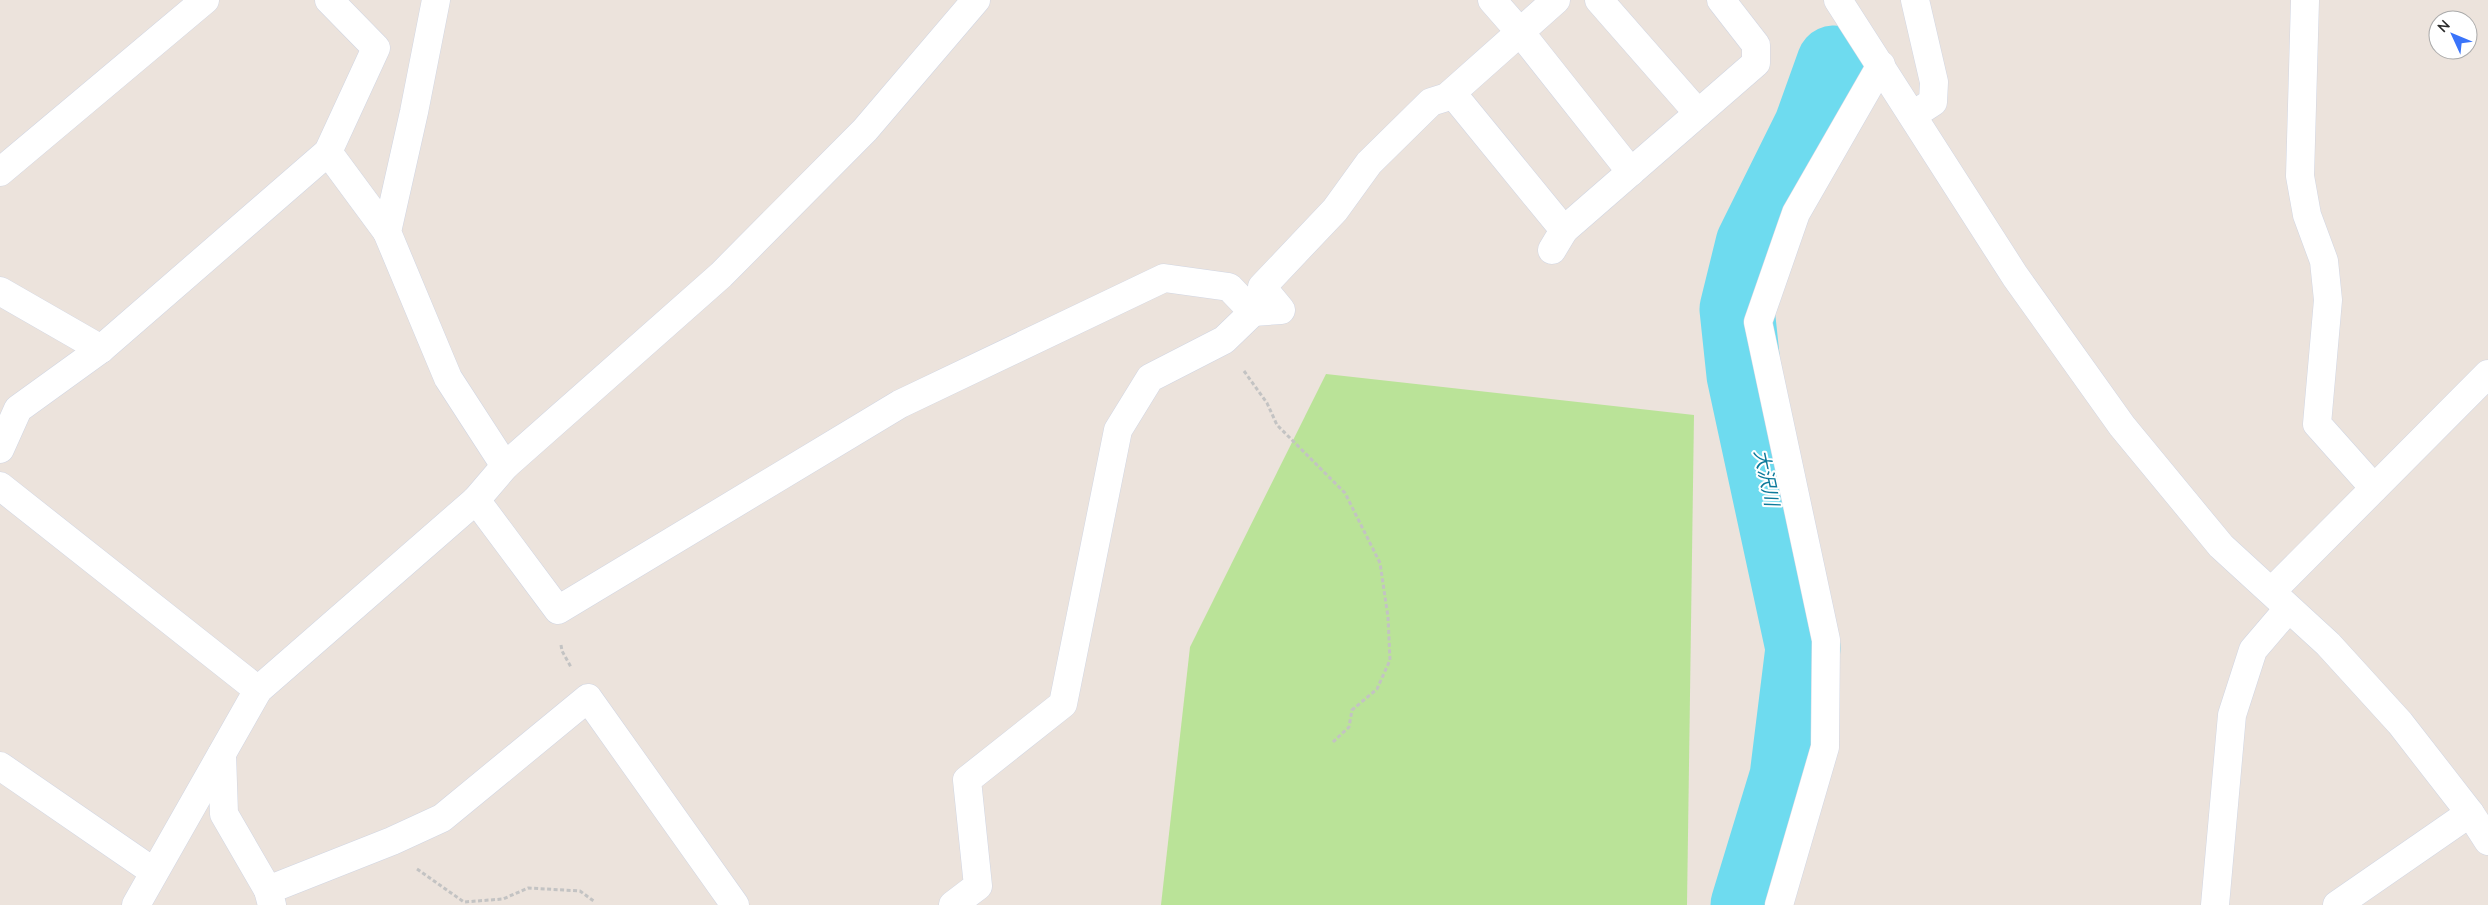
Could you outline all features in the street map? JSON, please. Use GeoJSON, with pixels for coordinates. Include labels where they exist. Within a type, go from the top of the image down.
{"type":"FeatureCollection","features":[{"type":"Feature","properties":{"kind":"street"},"geometry":{"type":"LineString","coordinates":[[0,172],[205,0]]}},
{"type":"Feature","properties":{"kind":"street"},"geometry":{"type":"LineString","coordinates":[[0,449],[18,409],[101,349],[328,152],[376,48],[329,0]]}},
{"type":"Feature","properties":{"kind":"street"},"geometry":{"type":"LineString","coordinates":[[387,232],[414,112],[436,0]]}},
{"type":"Feature","properties":{"kind":"street"},"geometry":{"type":"LineString","coordinates":[[136,905],[258,690],[476,500],[505,466],[721,275],[865,130],[976,0]]}},
{"type":"Feature","properties":{"kind":"street"},"geometry":{"type":"LineString","coordinates":[[1492,0],[1520,32],[1631,172]]}},
{"type":"Feature","properties":{"kind":"street"},"geometry":{"type":"LineString","coordinates":[[952,905],[978,886],[967,780],[1063,704],[1118,430],[1150,378],[1229,336],[1252,312],[1281,310],[1262,287],[1335,210],[1369,163],[1431,102],[1452,93],[1556,0]]}},
{"type":"Feature","properties":{"kind":"street"},"geometry":{"type":"LineString","coordinates":[[1599,0],[1698,113]]}},
{"type":"Feature","properties":{"kind":"street"},"geometry":{"type":"LineString","coordinates":[[1452,93],[1558,240],[1631,172],[1756,63],[1756,45],[1721,0]]}},
{"type":"Feature","properties":{"kind":"street"},"geometry":{"type":"LineString","coordinates":[[1838,0],[2015,276],[2122,426],[2221,546],[2328,644],[2400,723],[2470,813],[2488,842]]}},
{"type":"Feature","properties":{"kind":"street"},"geometry":{"type":"LineString","coordinates":[[1913,115],[1933,102],[1934,82],[1915,0]]}},
{"type":"Feature","properties":{"kind":"street"},"geometry":{"type":"LineString","coordinates":[[2305,0],[2300,176],[2307,215],[2324,261],[2328,300],[2317,424],[2374,488]]}},
{"type":"Feature","properties":{"kind":"street"},"geometry":{"type":"LineString","coordinates":[[1780,905],[1825,747],[1826,640],[1758,322],[1796,214],[1881,65]]}},
{"type":"Feature","properties":{"kind":"street"},"geometry":{"type":"LineString","coordinates":[[328,152],[387,232],[448,378],[505,466]]}},
{"type":"Feature","properties":{"kind":"street"},"geometry":{"type":"LineString","coordinates":[[476,500],[558,610],[900,404],[1164,278],[1229,288],[1252,312]]}},
{"type":"Feature","properties":{"kind":"street"},"geometry":{"type":"LineString","coordinates":[[0,291],[101,349]]}},
{"type":"Feature","properties":{"kind":"street"},"geometry":{"type":"LineString","coordinates":[[2215,905],[2232,715],[2253,650],[2280,600],[2374,488],[2488,374]]}},
{"type":"Feature","properties":{"kind":"street"},"geometry":{"type":"LineString","coordinates":[[0,486],[258,690]]}},
{"type":"Feature","properties":{"kind":"street"},"geometry":{"type":"LineString","coordinates":[[222,754],[224,814],[270,898],[442,818],[588,698],[735,905]]}},
{"type":"Feature","properties":{"kind":"street"},"geometry":{"type":"LineString","coordinates":[[0,766],[154,872]]}},
{"type":"Feature","properties":{"kind":"street"},"geometry":{"type":"LineString","coordinates":[[2337,905],[2470,813]]}},
{"type":"Feature","properties":{"kind":"path"},"geometry":{"type":"LineString","coordinates":[[1229,336],[1248,378],[1267,404],[1277,426],[1345,493],[1380,563],[1388,617],[1390,660],[1376,689],[1352,710],[1349,728],[1332,742]]}},
{"type":"Feature","properties":{"kind":"path"},"geometry":{"type":"LineString","coordinates":[[558,610],[562,651],[588,698]]}},
{"type":"Feature","properties":{"kind":"path"},"geometry":{"type":"LineString","coordinates":[[392,841],[422,874],[464,902],[503,899],[528,888],[580,891],[595,902]]}},
{"type":"Feature","properties":{"kind":"green space"},"geometry":{"type":"Polygon","coordinates":[[[1326,374],[1694,415],[1687,905],[1161,905],[1190,647],[1326,374]]]}},
{"type":"Feature","properties":{"kind":"waterway","name":"大沢川"},"geometry":{"type":"LineString","coordinates":[[1748,905],[1787,777],[1803,648],[1744,375],[1737,309],[1753,244],[1811,127],[1834,63]]}}]}
